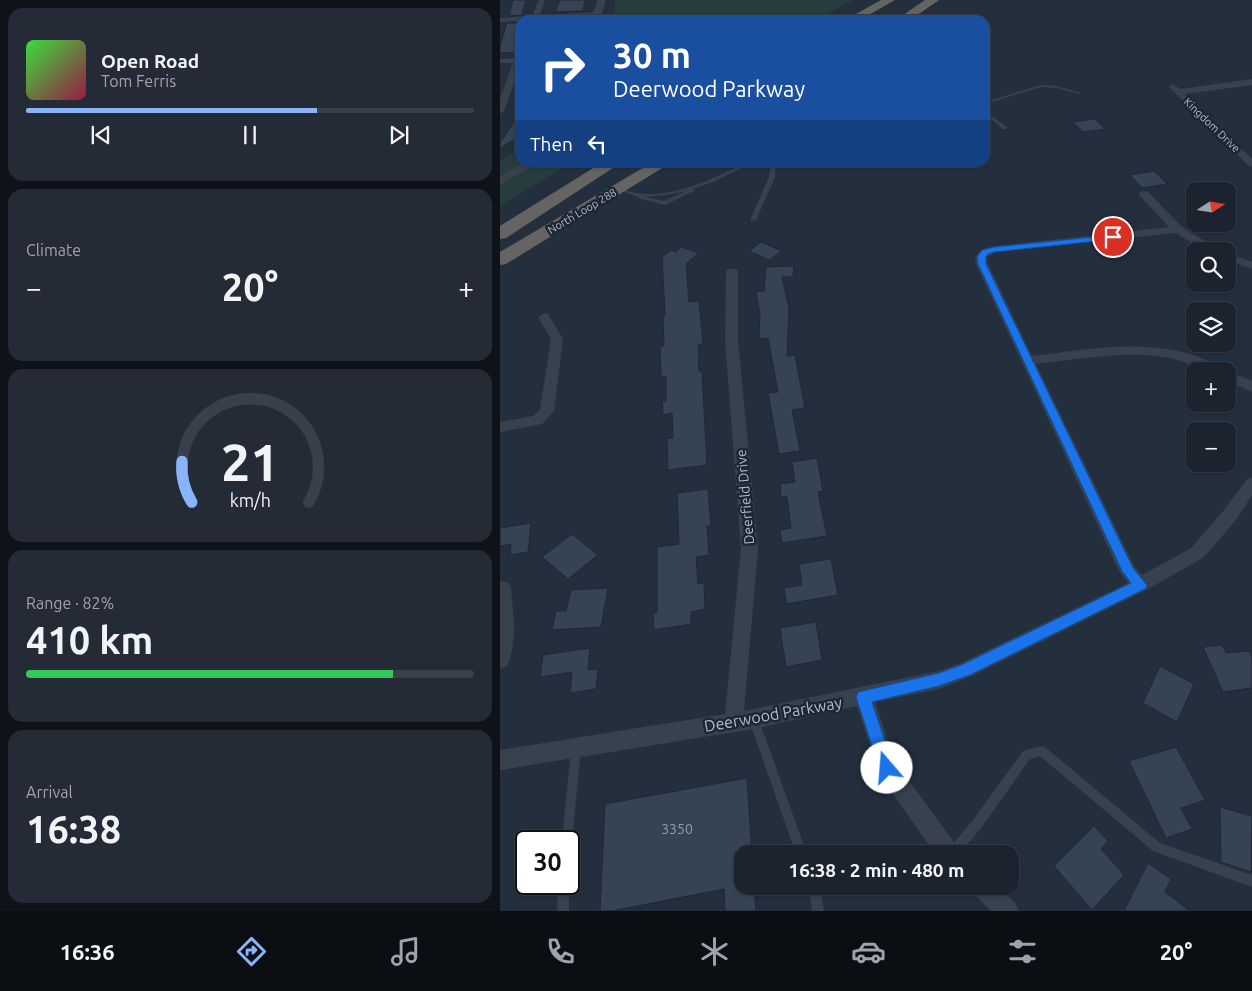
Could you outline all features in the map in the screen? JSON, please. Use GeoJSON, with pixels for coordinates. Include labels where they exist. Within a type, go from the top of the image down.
{"type":"FeatureCollection","features":[{"type":"Feature","properties":{"kind":"highway"},"geometry":{"type":"LineString","coordinates":[[860,15],[889,0]]}},
{"type":"Feature","properties":{"kind":"highway"},"geometry":{"type":"LineString","coordinates":[[910,15],[933,0]]}},
{"type":"Feature","properties":{"kind":"highway","name":"North Loop 288"},"geometry":{"type":"LineString","coordinates":[[500,234],[607,167]]}},
{"type":"Feature","properties":{"kind":"highway","name":"North Loop 288"},"geometry":{"type":"LineString","coordinates":[[500,260],[656,167]]}},
{"type":"Feature","properties":{"kind":"street"},"geometry":{"type":"LineString","coordinates":[[536,15],[542,0]]}},
{"type":"Feature","properties":{"kind":"street"},"geometry":{"type":"LineString","coordinates":[[597,15],[602,0]]}},
{"type":"Feature","properties":{"kind":"street"},"geometry":{"type":"LineString","coordinates":[[500,20],[515,19]]}},
{"type":"Feature","properties":{"kind":"street"},"geometry":{"type":"LineString","coordinates":[[500,61],[515,60]]}},
{"type":"Feature","properties":{"kind":"street"},"geometry":{"type":"LineString","coordinates":[[500,111],[515,71]]}},
{"type":"Feature","properties":{"kind":"street","name":"Kingdom Drive"},"geometry":{"type":"LineString","coordinates":[[1252,82],[1175,89],[1252,164]]}},
{"type":"Feature","properties":{"kind":"street"},"geometry":{"type":"LineString","coordinates":[[500,181],[525,167]]}},
{"type":"Feature","properties":{"kind":"street"},"geometry":{"type":"LineString","coordinates":[[1144,194],[1179,229],[1200,242]]}},
{"type":"Feature","properties":{"kind":"street"},"geometry":{"type":"LineString","coordinates":[[1140,585],[1128,571],[982,264],[982,257],[985,252],[994,249],[1179,229]]}},
{"type":"Feature","properties":{"kind":"street"},"geometry":{"type":"LineString","coordinates":[[1236,259],[1252,266]]}},
{"type":"Feature","properties":{"kind":"street","name":"Deerfield Drive"},"geometry":{"type":"LineString","coordinates":[[732,271],[730,292],[734,369],[749,545],[745,614],[736,682],[744,720]]}},
{"type":"Feature","properties":{"kind":"street"},"geometry":{"type":"LineString","coordinates":[[500,427],[537,420],[547,411],[558,339],[544,317]]}},
{"type":"Feature","properties":{"kind":"street"},"geometry":{"type":"LineString","coordinates":[[1028,361],[1120,350],[1140,350],[1187,358],[1196,362]]}},
{"type":"Feature","properties":{"kind":"street"},"geometry":{"type":"LineString","coordinates":[[1236,380],[1252,387]]}},
{"type":"Feature","properties":{"kind":"street","name":"Deerwood Parkway"},"geometry":{"type":"LineString","coordinates":[[500,760],[744,720],[864,697],[939,680],[965,670],[1140,585],[1197,554],[1230,515],[1252,483]]}},
{"type":"Feature","properties":{"kind":"street"},"geometry":{"type":"LineString","coordinates":[[500,660],[505,631],[502,588]]}},
{"type":"Feature","properties":{"kind":"street"},"geometry":{"type":"LineString","coordinates":[[864,697],[887,768],[943,845]]}},
{"type":"Feature","properties":{"kind":"street"},"geometry":{"type":"LineString","coordinates":[[991,895],[1007,911]]}},
{"type":"Feature","properties":{"kind":"lane"},"geometry":{"type":"LineString","coordinates":[[990,102],[1039,86],[1056,87],[1079,93]]}},
{"type":"Feature","properties":{"kind":"lane"},"geometry":{"type":"LineString","coordinates":[[990,116],[1005,128]]}},
{"type":"Feature","properties":{"kind":"lane"},"geometry":{"type":"LineString","coordinates":[[618,189],[649,200],[665,203],[741,167]]}},
{"type":"Feature","properties":{"kind":"lane"},"geometry":{"type":"LineString","coordinates":[[753,220],[772,177],[773,167]]}},
{"type":"Feature","properties":{"kind":"lane"},"geometry":{"type":"LineString","coordinates":[[636,195],[660,194],[698,186]]}},
{"type":"Feature","properties":{"kind":"lane"},"geometry":{"type":"LineString","coordinates":[[744,720],[798,845]]}},
{"type":"Feature","properties":{"kind":"lane"},"geometry":{"type":"LineString","coordinates":[[568,830],[576,748]]}},
{"type":"Feature","properties":{"kind":"lane"},"geometry":{"type":"LineString","coordinates":[[958,845],[977,824],[1027,755],[1040,751],[1157,847],[1252,881]]}},
{"type":"Feature","properties":{"kind":"lane"},"geometry":{"type":"LineString","coordinates":[[562,911],[563,895]]}},
{"type":"Feature","properties":{"kind":"lane"},"geometry":{"type":"LineString","coordinates":[[815,895],[818,911]]}},
{"type":"Feature","properties":{"kind":"green space"},"geometry":{"type":"Polygon","coordinates":[[[615,0],[853,0],[826,15],[741,15],[733,13],[712,15],[611,15],[614,12],[615,0]]]}},
{"type":"Feature","properties":{"kind":"green space"},"geometry":{"type":"Polygon","coordinates":[[[515,152],[515,167],[564,167],[500,206],[500,160],[515,152]]]}},
{"type":"Feature","properties":{"kind":"building"},"geometry":{"type":"Polygon","coordinates":[[[513,0],[526,0],[522,15],[509,16],[513,0]]]}},
{"type":"Feature","properties":{"kind":"building"},"geometry":{"type":"Polygon","coordinates":[[[560,0],[585,0],[583,11],[555,12],[560,0]]]}},
{"type":"Feature","properties":{"kind":"building"},"geometry":{"type":"Polygon","coordinates":[[[507,23],[515,23],[515,52],[500,53],[500,46],[507,23]]]}},
{"type":"Feature","properties":{"kind":"building"},"geometry":{"type":"Polygon","coordinates":[[[1095,119],[1105,129],[1083,132],[1073,122],[1095,119]]]}},
{"type":"Feature","properties":{"kind":"building"},"geometry":{"type":"Polygon","coordinates":[[[515,120],[515,139],[500,148],[500,143],[515,120]]]}},
{"type":"Feature","properties":{"kind":"building"},"geometry":{"type":"Polygon","coordinates":[[[1154,171],[1167,184],[1142,188],[1130,175],[1154,171]]]}},
{"type":"Feature","properties":{"kind":"building"},"geometry":{"type":"Polygon","coordinates":[[[761,242],[782,251],[769,260],[749,251],[761,242]]]}},
{"type":"Feature","properties":{"kind":"building"},"geometry":{"type":"Polygon","coordinates":[[[681,247],[699,253],[686,264],[689,302],[699,301],[703,344],[698,345],[699,371],[702,371],[707,465],[668,470],[667,439],[673,438],[672,413],[663,415],[662,401],[666,401],[666,376],[661,377],[660,347],[664,346],[663,315],[665,315],[662,257],[671,250],[676,252],[681,247]]]}},
{"type":"Feature","properties":{"kind":"building"},"geometry":{"type":"Polygon","coordinates":[[[794,266],[793,277],[782,277],[789,308],[787,356],[795,355],[805,408],[792,410],[800,451],[779,454],[768,393],[778,392],[768,338],[759,339],[760,315],[756,292],[764,291],[766,267],[794,266]]]}},
{"type":"Feature","properties":{"kind":"building"},"geometry":{"type":"Polygon","coordinates":[[[817,458],[823,491],[818,492],[827,536],[782,543],[780,530],[791,528],[787,497],[781,497],[780,484],[795,482],[792,462],[817,458]]]}},
{"type":"Feature","properties":{"kind":"building"},"geometry":{"type":"Polygon","coordinates":[[[708,489],[711,526],[707,526],[709,555],[696,557],[698,584],[704,583],[705,609],[691,612],[691,624],[654,630],[653,613],[657,612],[657,547],[679,544],[677,493],[708,489]]]}},
{"type":"Feature","properties":{"kind":"building"},"geometry":{"type":"Polygon","coordinates":[[[531,523],[528,552],[510,555],[511,544],[500,546],[500,528],[531,523]]]}},
{"type":"Feature","properties":{"kind":"building"},"geometry":{"type":"Polygon","coordinates":[[[572,534],[598,555],[568,579],[542,557],[572,534]]]}},
{"type":"Feature","properties":{"kind":"building"},"geometry":{"type":"Polygon","coordinates":[[[831,559],[838,595],[787,604],[784,588],[802,585],[799,564],[831,559]]]}},
{"type":"Feature","properties":{"kind":"building"},"geometry":{"type":"Polygon","coordinates":[[[608,588],[601,627],[552,630],[556,611],[566,611],[571,590],[608,588]]]}},
{"type":"Feature","properties":{"kind":"building"},"geometry":{"type":"Polygon","coordinates":[[[816,622],[822,660],[786,667],[780,628],[816,622]]]}},
{"type":"Feature","properties":{"kind":"building"},"geometry":{"type":"Polygon","coordinates":[[[1222,645],[1226,653],[1249,651],[1252,657],[1252,688],[1223,692],[1203,647],[1222,645]]]}},
{"type":"Feature","properties":{"kind":"building"},"geometry":{"type":"Polygon","coordinates":[[[590,648],[588,670],[598,669],[596,689],[570,693],[572,672],[540,677],[543,655],[590,648]]]}},
{"type":"Feature","properties":{"kind":"building"},"geometry":{"type":"Polygon","coordinates":[[[1160,666],[1194,684],[1177,722],[1143,703],[1160,666]]]}},
{"type":"Feature","properties":{"kind":"building"},"geometry":{"type":"Polygon","coordinates":[[[1176,747],[1205,800],[1181,808],[1192,829],[1166,838],[1129,761],[1176,747]]]}},
{"type":"Feature","properties":{"kind":"building"},"geometry":{"type":"Polygon","coordinates":[[[747,778],[751,845],[734,845],[734,895],[755,895],[756,911],[725,911],[724,889],[612,911],[600,911],[605,804],[747,778]]]}},
{"type":"Feature","properties":{"kind":"building"},"geometry":{"type":"Polygon","coordinates":[[[1220,807],[1252,816],[1251,872],[1221,862],[1220,807]]]}},
{"type":"Feature","properties":{"kind":"building"},"geometry":{"type":"Polygon","coordinates":[[[1094,826],[1108,841],[1101,849],[1124,875],[1092,910],[1054,866],[1094,826]]]}},
{"type":"Feature","properties":{"kind":"building"},"geometry":{"type":"Polygon","coordinates":[[[1148,863],[1171,879],[1165,892],[1190,911],[1124,911],[1148,863]]]}},
{"type":"Feature","properties":{"kind":"route"},"geometry":{"type":"LineString","coordinates":[[887,768],[864,697],[939,680],[965,670],[1140,585],[1128,571],[982,264],[982,257],[985,252],[994,249],[1113,237]]}}]}
